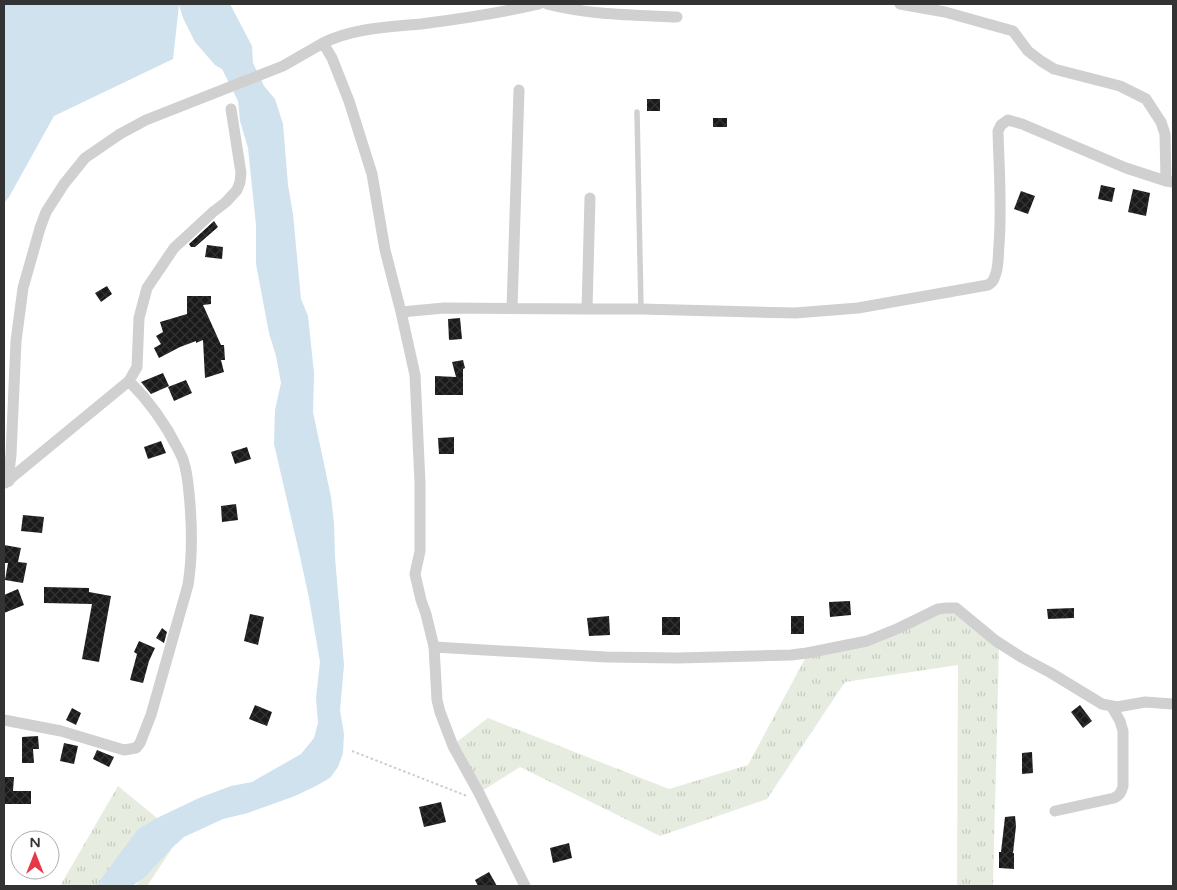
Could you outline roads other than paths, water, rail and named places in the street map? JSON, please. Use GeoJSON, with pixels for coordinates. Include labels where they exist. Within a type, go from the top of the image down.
{"type":"FeatureCollection","features":[{"type":"Feature","properties":{"kind":"street"},"geometry":{"type":"LineString","coordinates":[[5,481],[11,455],[16,341],[23,288],[46,212],[64,184],[85,158],[120,134],[146,120],[283,66],[335,37],[355,31],[422,24],[489,14],[538,4]]}},
{"type":"Feature","properties":{"kind":"street"},"geometry":{"type":"LineString","coordinates":[[547,4],[606,14],[677,16]]}},
{"type":"Feature","properties":{"kind":"street"},"geometry":{"type":"LineString","coordinates":[[401,312],[444,308],[641,308],[803,313],[858,308],[978,287],[992,282],[998,264],[1001,202],[998,132],[1001,125],[1008,120],[1022,124],[1126,168],[1170,181],[1165,134],[1161,122],[1146,99],[1120,86],[1054,68],[1041,61],[1028,50],[1013,31],[945,12],[906,4]]}},
{"type":"Feature","properties":{"kind":"street"},"geometry":{"type":"LineString","coordinates":[[323,43],[332,58],[349,101],[372,174],[384,250],[401,312],[415,375],[420,483],[420,551],[415,574],[434,647],[437,700],[453,746],[481,797],[525,886]]}},
{"type":"Feature","properties":{"kind":"street"},"geometry":{"type":"LineString","coordinates":[[512,308],[519,90]]}},
{"type":"Feature","properties":{"kind":"street"},"geometry":{"type":"LineString","coordinates":[[5,481],[128,381],[137,367],[139,318],[147,288],[174,248],[226,202],[237,190],[240,182],[241,173],[231,109]]}},
{"type":"Feature","properties":{"kind":"street"},"geometry":{"type":"LineString","coordinates":[[587,309],[590,198]]}},
{"type":"Feature","properties":{"kind":"street"},"geometry":{"type":"LineString","coordinates":[[4,720],[61,731],[124,750],[136,748],[140,743],[151,715],[188,585],[191,567],[191,507],[184,461],[177,446],[148,401],[128,381]]}},
{"type":"Feature","properties":{"kind":"street"},"geometry":{"type":"LineString","coordinates":[[434,647],[606,657],[678,658],[807,654],[867,641],[938,609],[956,608],[996,641],[1020,657],[1051,673],[1102,704],[1112,707],[1145,702],[1173,704]]}},
{"type":"Feature","properties":{"kind":"street"},"geometry":{"type":"LineString","coordinates":[[1055,811],[1114,798],[1122,792],[1123,731],[1120,720],[1112,707]]}},
{"type":"Feature","properties":{"kind":"lane"},"geometry":{"type":"LineString","coordinates":[[637,112],[641,308]]}},
{"type":"Feature","properties":{"kind":"water"},"geometry":{"type":"Polygon","coordinates":[[[4,4],[230,4],[252,46],[253,63],[264,86],[275,99],[283,124],[301,299],[308,316],[314,373],[313,412],[331,497],[334,523],[344,665],[340,710],[344,734],[343,753],[338,767],[330,778],[295,796],[248,813],[223,819],[184,837],[144,878],[132,886],[96,886],[138,829],[199,798],[231,786],[252,782],[301,754],[314,738],[318,723],[316,698],[320,662],[309,598],[274,444],[275,410],[281,383],[256,264],[256,225],[248,148],[240,121],[238,101],[222,69],[215,65],[195,42],[179,5],[173,59],[54,116],[4,203],[4,4]]]}}]}
